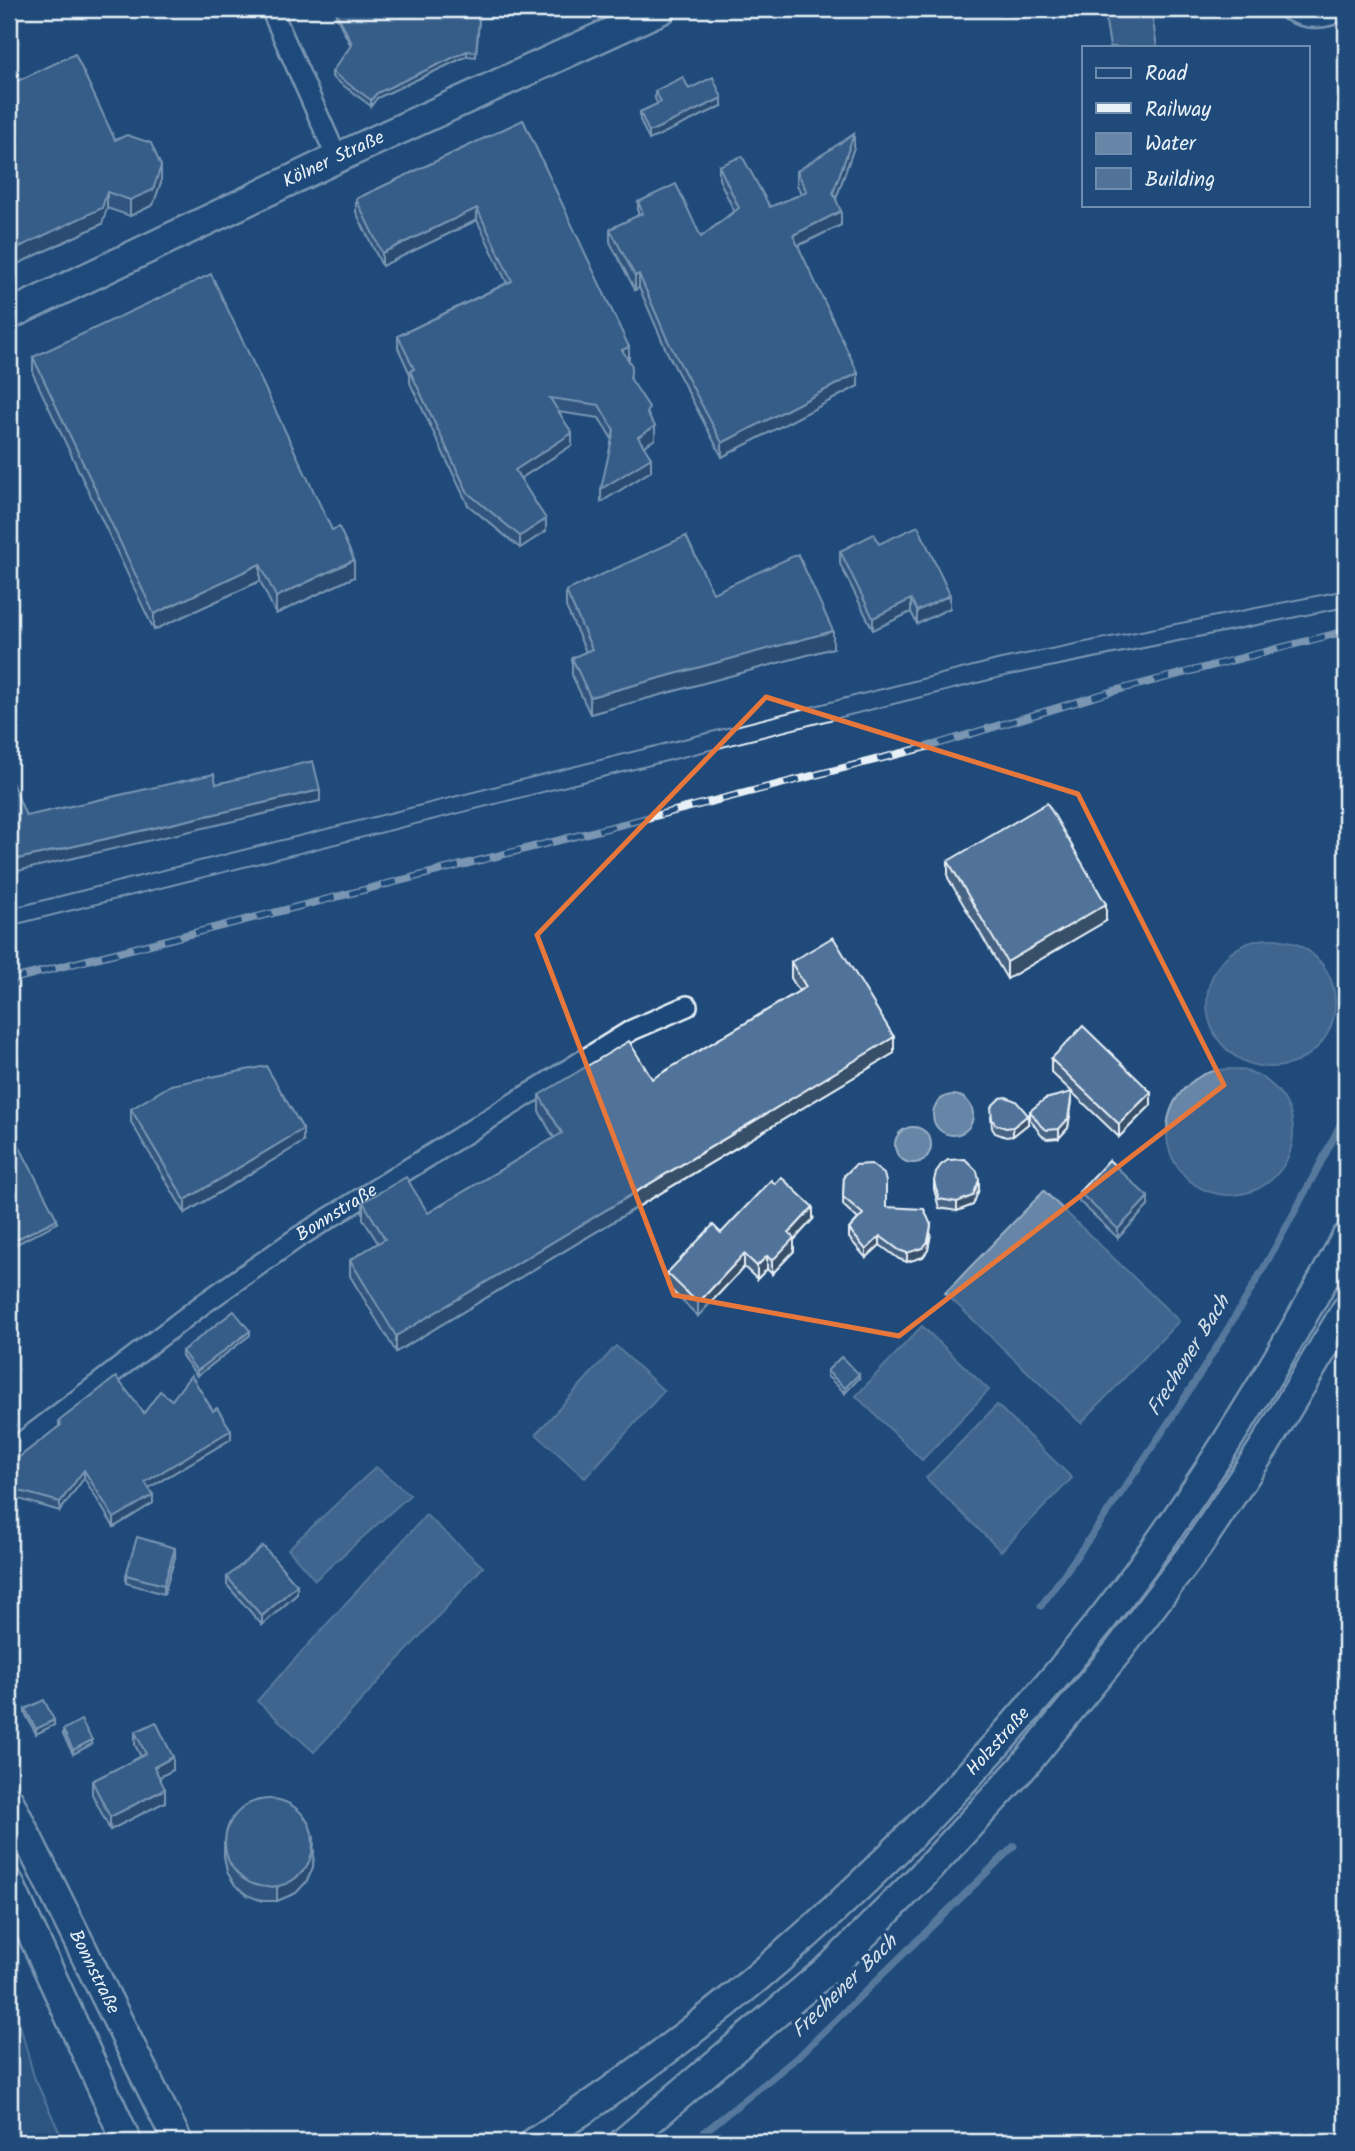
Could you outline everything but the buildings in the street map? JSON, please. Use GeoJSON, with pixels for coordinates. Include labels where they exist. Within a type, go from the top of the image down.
{"type":"FeatureCollection","features":[{"type":"Feature","properties":{"kind":"main road","name":"Kölner Straße"},"geometry":{"type":"LineString","coordinates":[[9,315],[337,158],[662,9]]}},
{"type":"Feature","properties":{"kind":"main road","name":"Holzstraße"},"geometry":{"type":"LineString","coordinates":[[535,2142],[606,2097],[813,1929],[893,1855],[998,1743],[1101,1621],[1177,1516],[1292,1338],[1346,1238]]}},
{"type":"Feature","properties":{"kind":"main road","name":"Holzstraße"},"geometry":{"type":"LineString","coordinates":[[624,2142],[833,1965],[921,1877],[1023,1768],[1198,1547],[1264,1447],[1346,1310]]}},
{"type":"Feature","properties":{"kind":"main road","name":"Bonnstraße"},"geometry":{"type":"LineString","coordinates":[[9,1801],[178,2142]]}},
{"type":"Feature","properties":{"kind":"main road","name":"Bonnstraße"},"geometry":{"type":"LineString","coordinates":[[9,1883],[127,2142]]}},
{"type":"Feature","properties":{"kind":"street"},"geometry":{"type":"LineString","coordinates":[[271,9],[337,158]]}},
{"type":"Feature","properties":{"kind":"street"},"geometry":{"type":"LineString","coordinates":[[1287,9],[1313,18],[1333,15],[1344,9]]}},
{"type":"Feature","properties":{"kind":"street","name":"Bonnstraße"},"geometry":{"type":"LineString","coordinates":[[9,1452],[203,1304],[297,1238],[632,1030],[687,1006]]}},
{"type":"Feature","properties":{"kind":"highlighted area"},"geometry":{"type":"Polygon","coordinates":[[[766,697],[1078,794],[1224,1085],[899,1336],[674,1295],[537,935],[766,697]]]}},
{"type":"Feature","properties":{"kind":"shaded area"},"geometry":{"type":"Polygon","coordinates":[[[9,1984],[34,2077],[64,2142],[9,2142],[9,1984]]]}},
{"type":"Feature","properties":{"kind":"water"},"geometry":{"type":"Polygon","coordinates":[[[1271,939],[1295,944],[1316,958],[1330,979],[1335,1003],[1330,1027],[1316,1048],[1295,1062],[1271,1067],[1247,1062],[1226,1048],[1212,1027],[1207,1003],[1212,979],[1226,958],[1247,944],[1271,939]]]}},
{"type":"Feature","properties":{"kind":"water"},"geometry":{"type":"Polygon","coordinates":[[[1230,1069],[1254,1074],[1274,1088],[1288,1108],[1293,1132],[1288,1156],[1274,1176],[1254,1190],[1230,1195],[1206,1190],[1186,1176],[1172,1156],[1167,1132],[1172,1108],[1186,1088],[1206,1074],[1230,1069]]]}},
{"type":"Feature","properties":{"kind":"water"},"geometry":{"type":"Polygon","coordinates":[[[953,1095],[967,1101],[973,1115],[967,1129],[953,1135],[939,1129],[933,1115],[939,1101],[953,1095]]]}},
{"type":"Feature","properties":{"kind":"water"},"geometry":{"type":"Polygon","coordinates":[[[913,1127],[926,1132],[931,1145],[926,1158],[913,1163],[900,1158],[895,1145],[900,1132],[913,1127]]]}},
{"type":"Feature","properties":{"kind":"water"},"geometry":{"type":"Polygon","coordinates":[[[1044,1191],[1179,1321],[1081,1423],[945,1293],[1044,1191]]]}},
{"type":"Feature","properties":{"kind":"water"},"geometry":{"type":"Polygon","coordinates":[[[922,1326],[989,1390],[922,1460],[856,1396],[922,1326]]]}},
{"type":"Feature","properties":{"kind":"water"},"geometry":{"type":"Polygon","coordinates":[[[616,1346],[664,1391],[585,1478],[536,1434],[616,1346]]]}},
{"type":"Feature","properties":{"kind":"water"},"geometry":{"type":"Polygon","coordinates":[[[997,1405],[1072,1478],[1001,1551],[926,1478],[997,1405]]]}},
{"type":"Feature","properties":{"kind":"water"},"geometry":{"type":"Polygon","coordinates":[[[376,1467],[410,1495],[315,1580],[288,1549],[376,1467]]]}},
{"type":"Feature","properties":{"kind":"water"},"geometry":{"type":"Polygon","coordinates":[[[426,1515],[483,1567],[314,1752],[257,1701],[426,1515]]]}},
{"type":"Feature","properties":{"kind":"waterway","name":"Frechener Bach"},"geometry":{"type":"LineString","coordinates":[[1041,1606],[1142,1462],[1237,1314],[1328,1150],[1346,1112]]}},
{"type":"Feature","properties":{"kind":"waterway","name":"Frechener Bach"},"geometry":{"type":"LineString","coordinates":[[692,2142],[799,2056],[1014,1846]]}},
{"type":"Feature","properties":{"kind":"tram line"},"geometry":{"type":"LineString","coordinates":[[9,909],[1001,659],[1346,590]]}},
{"type":"Feature","properties":{"kind":"tram line"},"geometry":{"type":"LineString","coordinates":[[9,926],[1005,676],[1346,607]]}},
{"type":"Feature","properties":{"kind":"railway"},"geometry":{"type":"LineString","coordinates":[[9,980],[934,745],[1110,692],[1346,631]]}}]}
